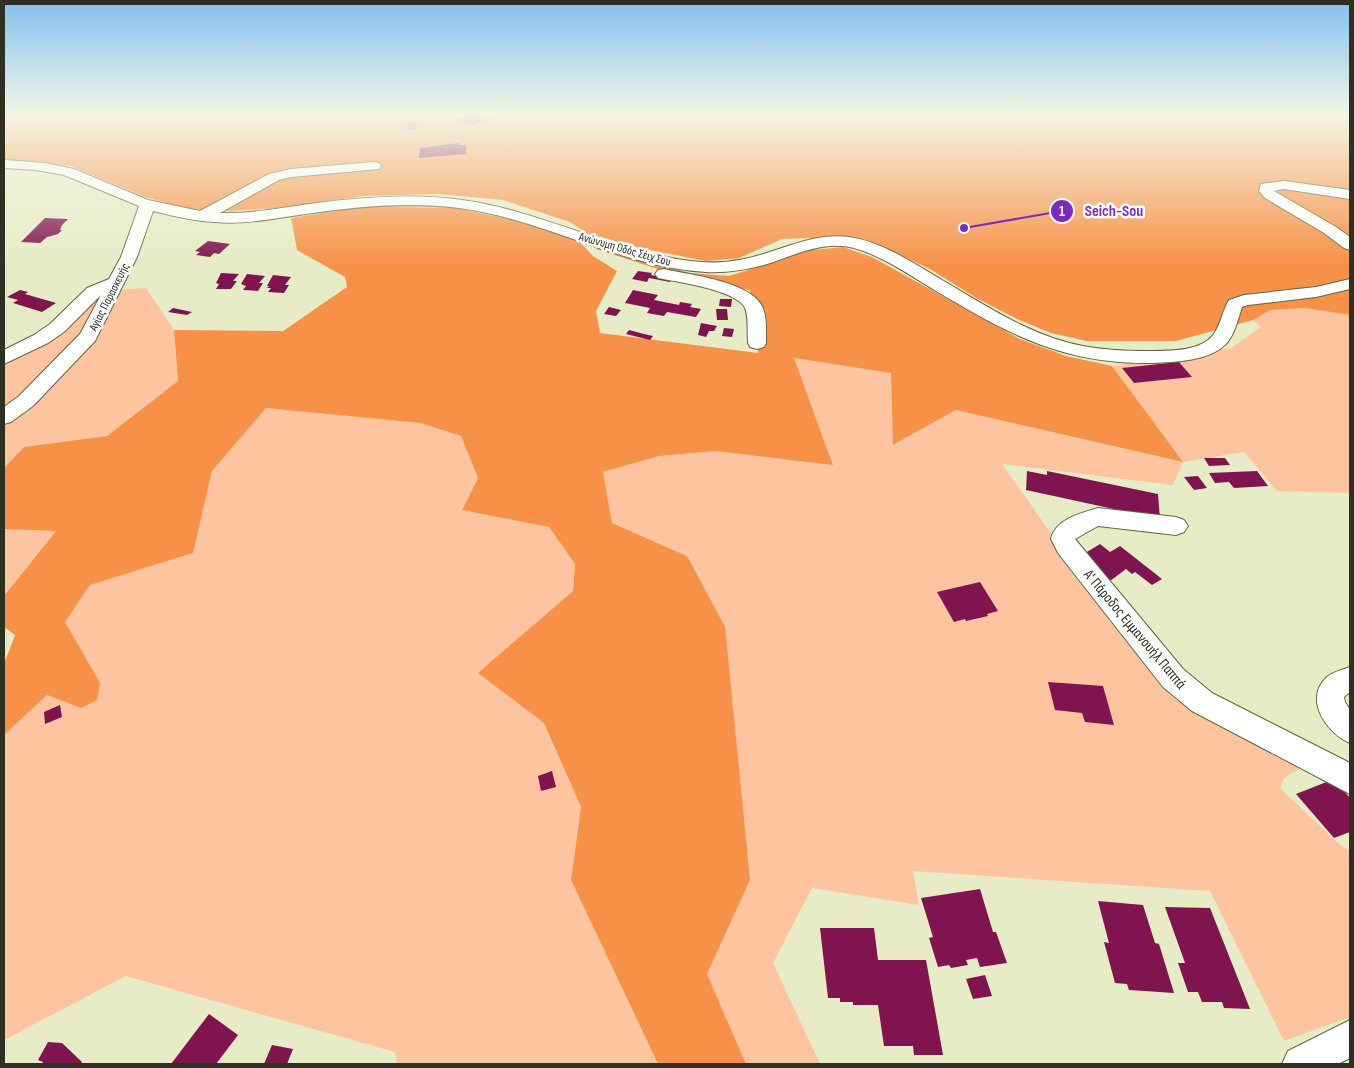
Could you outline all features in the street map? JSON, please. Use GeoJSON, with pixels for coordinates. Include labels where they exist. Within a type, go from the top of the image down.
{"type":"FeatureCollection","features":[{"type":"Feature","properties":{"kind":"street","name":"Ανώνυμη Οδός Σέιχ Σου"},"geometry":{"type":"LineString","coordinates":[[13,165],[69,172],[147,204],[203,216],[240,218],[360,202],[433,202],[493,209],[653,259],[718,268],[746,264],[814,244],[831,241],[851,243],[894,259],[980,308],[1047,342],[1101,355],[1174,356],[1197,352],[1212,346],[1221,339],[1235,304],[1244,300],[1316,292],[1350,284]]}},
{"type":"Feature","properties":{"kind":"street"},"geometry":{"type":"LineString","coordinates":[[140,223],[203,216],[274,177],[291,173],[374,166]]}},
{"type":"Feature","properties":{"kind":"street"},"geometry":{"type":"LineString","coordinates":[[1350,194],[1284,185],[1266,187],[1266,191],[1270,195],[1330,230],[1350,245]]}},
{"type":"Feature","properties":{"kind":"street","name":"Αγίας Παρασκευής"},"geometry":{"type":"LineString","coordinates":[[4,417],[26,401],[88,337],[129,257],[147,204]]}},
{"type":"Feature","properties":{"kind":"street"},"geometry":{"type":"LineString","coordinates":[[585,238],[597,250],[608,256],[673,277],[739,294],[752,304],[757,343]]}},
{"type":"Feature","properties":{"kind":"street"},"geometry":{"type":"LineString","coordinates":[[4,358],[41,340],[58,328],[93,292],[116,282]]}},
{"type":"Feature","properties":{"kind":"street","name":"Α' Πάροδος Εμμανουήλ Παππά"},"geometry":{"type":"LineString","coordinates":[[1176,526],[1098,517],[1089,519],[1069,529],[1064,534],[1063,539],[1151,651],[1187,692],[1202,702],[1350,779]]}},
{"type":"Feature","properties":{"kind":"street"},"geometry":{"type":"LineString","coordinates":[[1350,679],[1336,687],[1329,699],[1330,706],[1336,715],[1350,729]]}},
{"type":"Feature","properties":{"kind":"street"},"geometry":{"type":"LineString","coordinates":[[1301,1064],[1350,1038]]}},
{"type":"Feature","properties":{"kind":"shaded area"},"geometry":{"type":"Polygon","coordinates":[[[55,165],[1350,165],[1350,315],[1305,308],[1270,310],[1253,320],[1176,341],[1087,341],[1051,333],[1017,319],[978,299],[930,269],[868,240],[846,237],[782,239],[739,258],[706,261],[640,248],[587,233],[570,222],[503,200],[438,194],[363,196],[289,207],[204,213],[145,197],[71,166],[55,165]]]}},
{"type":"Feature","properties":{"kind":"shaded area"},"geometry":{"type":"Polygon","coordinates":[[[389,207],[456,208],[508,219],[577,239],[593,256],[617,271],[596,311],[600,333],[758,353],[750,290],[689,279],[596,249],[597,247],[690,273],[729,276],[811,250],[843,247],[872,257],[1020,339],[1066,356],[1112,366],[1183,462],[956,410],[893,445],[891,373],[794,358],[833,465],[716,451],[659,456],[603,472],[612,523],[687,556],[725,627],[750,880],[707,974],[746,1064],[658,1064],[571,880],[581,807],[544,723],[478,673],[573,591],[575,564],[549,527],[462,510],[478,478],[461,436],[420,423],[266,408],[212,471],[193,553],[90,585],[65,622],[100,683],[97,700],[81,708],[47,695],[4,735],[4,664],[15,635],[4,627],[4,596],[56,531],[4,529],[4,468],[24,447],[107,436],[178,381],[174,330],[283,331],[347,287],[345,277],[297,250],[291,218],[346,209],[389,207]]]}},
{"type":"Feature","properties":{"kind":"shaded area"},"geometry":{"type":"Polygon","coordinates":[[[146,288],[174,330],[178,381],[107,436],[24,447],[4,468],[4,354],[36,335],[83,292],[146,288]]]}},
{"type":"Feature","properties":{"kind":"shaded area"},"geometry":{"type":"Polygon","coordinates":[[[1305,308],[1350,315],[1350,493],[1277,491],[1244,452],[1183,462],[1173,485],[1002,464],[1053,536],[1179,696],[1311,762],[1284,778],[1280,788],[1339,844],[1350,851],[1350,1017],[1284,1041],[1210,891],[913,871],[919,905],[812,888],[773,963],[820,1064],[746,1064],[707,974],[750,880],[687,556],[612,523],[603,472],[659,456],[716,451],[833,464],[794,358],[891,373],[894,445],[956,410],[1182,462],[1112,366],[1231,348],[1261,327],[1253,320],[1270,310],[1305,308]]]}},
{"type":"Feature","properties":{"kind":"shaded area"},"geometry":{"type":"Polygon","coordinates":[[[266,408],[420,423],[461,436],[478,478],[462,510],[549,527],[575,564],[573,591],[479,673],[544,723],[581,807],[571,880],[658,1064],[397,1064],[395,1052],[126,976],[4,1040],[4,735],[47,695],[81,708],[100,683],[64,623],[90,585],[193,553],[212,471],[266,408]]]}},
{"type":"Feature","properties":{"kind":"shaded area"},"geometry":{"type":"Polygon","coordinates":[[[4,529],[56,531],[4,596],[4,529]]]}},
{"type":"Feature","properties":{"kind":"building"},"geometry":{"type":"Polygon","coordinates":[[[45,218],[68,219],[62,225],[60,230],[62,230],[58,234],[47,237],[40,243],[21,242],[45,218]]]}},
{"type":"Feature","properties":{"kind":"building"},"geometry":{"type":"Polygon","coordinates":[[[208,241],[230,244],[219,254],[214,253],[210,257],[196,255],[200,252],[195,251],[208,241]]]}},
{"type":"Feature","properties":{"kind":"building"},"geometry":{"type":"Polygon","coordinates":[[[638,271],[672,279],[670,282],[649,278],[647,282],[632,279],[638,271]]]}},
{"type":"Feature","properties":{"kind":"building"},"geometry":{"type":"Polygon","coordinates":[[[221,273],[239,274],[233,281],[237,281],[231,289],[216,289],[219,284],[216,283],[221,273]]]}},
{"type":"Feature","properties":{"kind":"building"},"geometry":{"type":"Polygon","coordinates":[[[247,274],[265,276],[259,283],[263,283],[258,291],[243,290],[246,286],[241,284],[247,274]]]}},
{"type":"Feature","properties":{"kind":"building"},"geometry":{"type":"Polygon","coordinates":[[[273,275],[291,277],[285,285],[289,285],[284,293],[268,292],[271,288],[267,288],[269,286],[267,286],[273,275]]]}},
{"type":"Feature","properties":{"kind":"building"},"geometry":{"type":"Polygon","coordinates":[[[20,290],[28,292],[25,294],[56,303],[42,312],[13,303],[18,300],[7,297],[20,290]]]}},
{"type":"Feature","properties":{"kind":"building"},"geometry":{"type":"Polygon","coordinates":[[[633,290],[658,295],[654,300],[679,305],[680,302],[692,304],[690,307],[701,309],[696,317],[667,312],[664,316],[647,313],[650,308],[625,303],[633,290]]]}},
{"type":"Feature","properties":{"kind":"building"},"geometry":{"type":"Polygon","coordinates":[[[720,299],[732,299],[731,307],[719,306],[720,299]]]}},
{"type":"Feature","properties":{"kind":"building"},"geometry":{"type":"Polygon","coordinates":[[[609,307],[621,310],[616,316],[604,314],[609,307]]]}},
{"type":"Feature","properties":{"kind":"building"},"geometry":{"type":"Polygon","coordinates":[[[173,308],[192,312],[187,315],[168,312],[173,308]]]}},
{"type":"Feature","properties":{"kind":"building"},"geometry":{"type":"Polygon","coordinates":[[[716,309],[727,309],[728,320],[717,320],[716,309]]]}},
{"type":"Feature","properties":{"kind":"building"},"geometry":{"type":"Polygon","coordinates":[[[701,323],[717,326],[714,331],[709,331],[706,337],[698,335],[701,323]]]}},
{"type":"Feature","properties":{"kind":"building"},"geometry":{"type":"Polygon","coordinates":[[[724,328],[734,329],[732,337],[722,336],[724,328]]]}},
{"type":"Feature","properties":{"kind":"building"},"geometry":{"type":"Polygon","coordinates":[[[629,330],[653,336],[650,340],[626,334],[629,330]]]}},
{"type":"Feature","properties":{"kind":"building"},"geometry":{"type":"Polygon","coordinates":[[[1179,362],[1192,377],[1134,383],[1122,368],[1179,362]]]}},
{"type":"Feature","properties":{"kind":"building"},"geometry":{"type":"Polygon","coordinates":[[[1204,458],[1225,458],[1230,465],[1209,466],[1204,458]]]}},
{"type":"Feature","properties":{"kind":"building"},"geometry":{"type":"Polygon","coordinates":[[[1027,471],[1047,475],[1047,471],[1158,494],[1160,519],[1026,490],[1027,471]]]}},
{"type":"Feature","properties":{"kind":"building"},"geometry":{"type":"Polygon","coordinates":[[[1257,471],[1268,486],[1234,488],[1229,482],[1215,483],[1209,473],[1257,471]]]}},
{"type":"Feature","properties":{"kind":"building"},"geometry":{"type":"Polygon","coordinates":[[[1198,476],[1207,488],[1194,490],[1184,477],[1198,476]]]}},
{"type":"Feature","properties":{"kind":"building"},"geometry":{"type":"Polygon","coordinates":[[[1100,544],[1110,552],[1120,546],[1162,579],[1152,585],[1135,572],[1132,574],[1126,569],[1110,581],[1082,555],[1100,544]]]}},
{"type":"Feature","properties":{"kind":"building"},"geometry":{"type":"Polygon","coordinates":[[[980,582],[998,611],[987,614],[988,616],[954,622],[937,592],[980,582]]]}},
{"type":"Feature","properties":{"kind":"building"},"geometry":{"type":"Polygon","coordinates":[[[1048,682],[1103,686],[1114,725],[1085,722],[1082,713],[1055,710],[1048,682]]]}},
{"type":"Feature","properties":{"kind":"building"},"geometry":{"type":"Polygon","coordinates":[[[60,705],[62,717],[45,724],[44,712],[60,705]]]}},
{"type":"Feature","properties":{"kind":"building"},"geometry":{"type":"Polygon","coordinates":[[[552,771],[556,787],[541,791],[538,776],[552,771]]]}},
{"type":"Feature","properties":{"kind":"building"},"geometry":{"type":"Polygon","coordinates":[[[1334,779],[1350,798],[1350,832],[1334,838],[1296,794],[1334,779]]]}},
{"type":"Feature","properties":{"kind":"building"},"geometry":{"type":"Polygon","coordinates":[[[980,889],[993,932],[996,932],[1007,963],[980,967],[977,958],[966,960],[968,965],[951,968],[949,965],[938,967],[929,938],[933,937],[921,898],[980,889]]]}},
{"type":"Feature","properties":{"kind":"building"},"geometry":{"type":"Polygon","coordinates":[[[1098,901],[1143,905],[1155,943],[1159,944],[1174,993],[1129,990],[1127,984],[1115,983],[1104,942],[1109,943],[1098,901]]]}},
{"type":"Feature","properties":{"kind":"building"},"geometry":{"type":"Polygon","coordinates":[[[1165,907],[1210,908],[1250,1009],[1224,1008],[1222,1002],[1202,1002],[1198,992],[1188,992],[1178,963],[1185,963],[1165,907]]]}},
{"type":"Feature","properties":{"kind":"building"},"geometry":{"type":"Polygon","coordinates":[[[820,928],[874,928],[878,960],[926,960],[943,1055],[914,1055],[913,1046],[884,1046],[878,1005],[853,1005],[853,1002],[840,1002],[840,998],[828,998],[820,928]]]}},
{"type":"Feature","properties":{"kind":"building"},"geometry":{"type":"Polygon","coordinates":[[[985,975],[992,996],[973,999],[966,979],[985,975]]]}},
{"type":"Feature","properties":{"kind":"building"},"geometry":{"type":"Polygon","coordinates":[[[209,1014],[238,1035],[216,1064],[171,1064],[209,1014]]]}},
{"type":"Feature","properties":{"kind":"building"},"geometry":{"type":"Polygon","coordinates":[[[48,1042],[62,1043],[82,1062],[81,1064],[42,1064],[43,1062],[38,1060],[48,1042]]]}},
{"type":"Feature","properties":{"kind":"building"},"geometry":{"type":"Polygon","coordinates":[[[272,1045],[293,1049],[287,1064],[264,1064],[272,1045]]]}},
{"type":"Feature","properties":{"kind":"place","name":"Seich-Sou"},"geometry":{"type":"Point","coordinates":[964,228]}}]}
